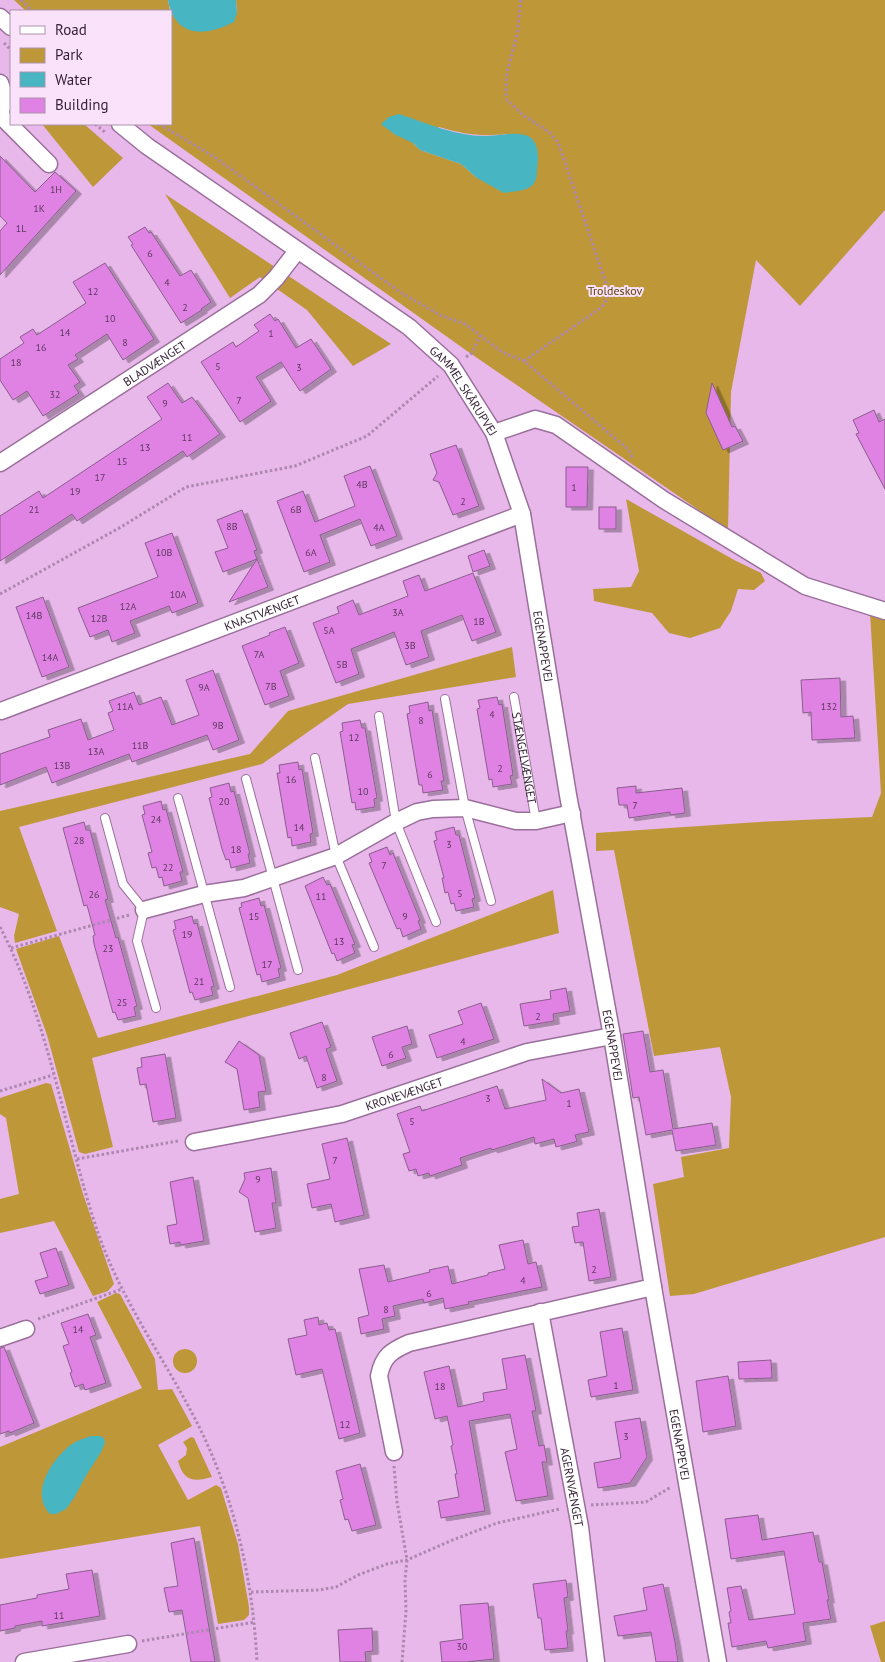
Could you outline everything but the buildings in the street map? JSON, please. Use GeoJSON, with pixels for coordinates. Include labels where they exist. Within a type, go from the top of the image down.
{"type":"FeatureCollection","features":[{"type":"Feature","properties":{"kind":"street"},"geometry":{"type":"LineString","coordinates":[[0,16],[10,26]]}},
{"type":"Feature","properties":{"kind":"street"},"geometry":{"type":"LineString","coordinates":[[0,83],[5,97],[0,115],[49,164]]}},
{"type":"Feature","properties":{"kind":"street","name":"GAMMEL SKÅRUPVEJ"},"geometry":{"type":"LineString","coordinates":[[121,125],[147,146],[409,327],[451,365],[494,433],[535,419],[556,425],[628,476],[805,586],[885,611]]}},
{"type":"Feature","properties":{"kind":"street","name":"BLADVÆNGET"},"geometry":{"type":"LineString","coordinates":[[0,462],[259,295],[276,278],[297,251]]}},
{"type":"Feature","properties":{"kind":"street","name":"EGENAPPEVEJ"},"geometry":{"type":"LineString","coordinates":[[494,433],[522,514],[572,813],[612,1036],[652,1287],[718,1662]]}},
{"type":"Feature","properties":{"kind":"street","name":"KNASTVÆNGET"},"geometry":{"type":"LineString","coordinates":[[1,711],[522,514]]}},
{"type":"Feature","properties":{"kind":"street","name":"STÆNGELVÆNGET"},"geometry":{"type":"LineString","coordinates":[[144,910],[204,894],[244,888],[336,856],[417,812],[433,809],[465,808],[516,821],[536,821],[572,813]]}},
{"type":"Feature","properties":{"kind":"street","name":"KRONEVÆNGET"},"geometry":{"type":"LineString","coordinates":[[194,1142],[342,1114],[527,1052],[612,1036]]}},
{"type":"Feature","properties":{"kind":"street"},"geometry":{"type":"LineString","coordinates":[[394,1452],[378,1376],[381,1364],[392,1351],[409,1343],[652,1287]]}},
{"type":"Feature","properties":{"kind":"street","name":"AGERNVÆNGET"},"geometry":{"type":"LineString","coordinates":[[540,1312],[576,1507],[596,1662]]}},
{"type":"Feature","properties":{"kind":"street"},"geometry":{"type":"LineString","coordinates":[[0,1338],[26,1329]]}},
{"type":"Feature","properties":{"kind":"street"},"geometry":{"type":"LineString","coordinates":[[24,1662],[128,1644]]}},
{"type":"Feature","properties":{"kind":"lane","name":"STÆNGELVÆNGET"},"geometry":{"type":"LineString","coordinates":[[514,697],[536,821]]}},
{"type":"Feature","properties":{"kind":"lane"},"geometry":{"type":"LineString","coordinates":[[445,699],[465,808],[491,900]]}},
{"type":"Feature","properties":{"kind":"lane"},"geometry":{"type":"LineString","coordinates":[[380,716],[396,822],[436,922]]}},
{"type":"Feature","properties":{"kind":"lane"},"geometry":{"type":"LineString","coordinates":[[315,758],[336,856],[374,947]]}},
{"type":"Feature","properties":{"kind":"lane"},"geometry":{"type":"LineString","coordinates":[[246,779],[298,970]]}},
{"type":"Feature","properties":{"kind":"lane"},"geometry":{"type":"LineString","coordinates":[[178,798],[230,987]]}},
{"type":"Feature","properties":{"kind":"lane"},"geometry":{"type":"LineString","coordinates":[[104,818],[123,884],[144,910],[138,941],[156,1008]]}},
{"type":"Feature","properties":{"kind":"path"},"geometry":{"type":"LineString","coordinates":[[20,0],[31,10]]}},
{"type":"Feature","properties":{"kind":"path"},"geometry":{"type":"LineString","coordinates":[[521,0],[516,35],[507,72],[507,100],[523,115],[549,132],[558,142],[608,289],[607,298],[602,307],[524,361]]}},
{"type":"Feature","properties":{"kind":"path"},"geometry":{"type":"LineString","coordinates":[[161,125],[213,156],[400,292],[440,315],[465,324],[502,352],[524,361],[629,450],[632,458],[628,476]]}},
{"type":"Feature","properties":{"kind":"path"},"geometry":{"type":"LineString","coordinates":[[451,365],[472,353],[480,336]]}},
{"type":"Feature","properties":{"kind":"path"},"geometry":{"type":"LineString","coordinates":[[0,594],[121,528],[186,486],[295,466],[368,436],[433,380]]}},
{"type":"Feature","properties":{"kind":"path"},"geometry":{"type":"LineString","coordinates":[[11,948],[144,910]]}},
{"type":"Feature","properties":{"kind":"path"},"geometry":{"type":"LineString","coordinates":[[0,926],[11,948],[36,1014],[98,1231],[122,1289],[204,1437],[230,1504],[245,1557],[251,1592],[257,1662]]}},
{"type":"Feature","properties":{"kind":"path"},"geometry":{"type":"LineString","coordinates":[[0,1091],[53,1075]]}},
{"type":"Feature","properties":{"kind":"path"},"geometry":{"type":"LineString","coordinates":[[77,1159],[174,1141],[194,1142]]}},
{"type":"Feature","properties":{"kind":"path"},"geometry":{"type":"LineString","coordinates":[[26,1329],[36,1320],[122,1289]]}},
{"type":"Feature","properties":{"kind":"path"},"geometry":{"type":"LineString","coordinates":[[394,1452],[397,1502],[407,1560],[402,1662]]}},
{"type":"Feature","properties":{"kind":"path"},"geometry":{"type":"LineString","coordinates":[[251,1592],[319,1590],[336,1587],[358,1575],[386,1564],[407,1560],[497,1522],[576,1507],[646,1502],[686,1478]]}},
{"type":"Feature","properties":{"kind":"path"},"geometry":{"type":"LineString","coordinates":[[128,1644],[255,1622]]}},
{"type":"Feature","properties":{"kind":"green space"},"geometry":{"type":"Polygon","coordinates":[[[14,0],[168,0],[170,10],[25,10],[14,0]]]}},
{"type":"Feature","properties":{"kind":"green space","name":"Troldeskov"},"geometry":{"type":"Polygon","coordinates":[[[236,0],[885,0],[885,210],[800,306],[756,260],[731,392],[728,530],[467,351],[149,125],[172,125],[172,14],[179,22],[237,13],[236,0]],[[439,127],[413,143],[420,150],[461,164],[477,178],[507,134],[480,135],[439,127]]]}},
{"type":"Feature","properties":{"kind":"green space"},"geometry":{"type":"Polygon","coordinates":[[[43,125],[85,125],[123,158],[93,187],[43,125]]]}},
{"type":"Feature","properties":{"kind":"green space"},"geometry":{"type":"Polygon","coordinates":[[[165,194],[391,344],[353,366],[307,310],[260,277],[230,298],[165,194]]]}},
{"type":"Feature","properties":{"kind":"green space"},"geometry":{"type":"Polygon","coordinates":[[[626,499],[761,573],[765,581],[754,590],[738,589],[731,611],[720,628],[690,638],[669,633],[652,613],[594,601],[593,589],[631,587],[639,571],[626,499]]]}},
{"type":"Feature","properties":{"kind":"green space"},"geometry":{"type":"Polygon","coordinates":[[[870,613],[885,618],[885,1237],[694,1294],[670,1296],[653,1184],[684,1177],[681,1157],[729,1148],[731,1097],[720,1047],[654,1056],[614,850],[596,851],[596,833],[759,822],[872,817],[881,793],[870,613]]]}},
{"type":"Feature","properties":{"kind":"green space"},"geometry":{"type":"Polygon","coordinates":[[[512,647],[516,677],[348,704],[262,764],[19,827],[57,931],[15,943],[14,936],[19,914],[0,907],[0,811],[250,754],[288,711],[512,647]]]}},
{"type":"Feature","properties":{"kind":"green space"},"geometry":{"type":"Polygon","coordinates":[[[553,890],[559,933],[92,1058],[113,1147],[85,1154],[79,1152],[47,1035],[16,949],[59,936],[98,1038],[337,975],[553,890]]]}},
{"type":"Feature","properties":{"kind":"green space"},"geometry":{"type":"Polygon","coordinates":[[[46,1083],[51,1084],[83,1194],[114,1284],[108,1291],[93,1296],[54,1221],[0,1233],[0,1199],[19,1194],[6,1118],[0,1114],[0,1098],[46,1083]]]}},
{"type":"Feature","properties":{"kind":"green space"},"geometry":{"type":"Polygon","coordinates":[[[116,1293],[120,1294],[155,1359],[158,1390],[172,1389],[192,1426],[158,1445],[188,1500],[216,1485],[221,1488],[238,1544],[249,1607],[249,1615],[244,1620],[218,1624],[200,1526],[0,1559],[0,1447],[142,1388],[97,1302],[116,1293]]]}},
{"type":"Feature","properties":{"kind":"green space"},"geometry":{"type":"Polygon","coordinates":[[[185,1349],[194,1352],[197,1361],[194,1370],[185,1373],[176,1370],[173,1361],[176,1352],[185,1349]]]}},
{"type":"Feature","properties":{"kind":"green space"},"geometry":{"type":"Polygon","coordinates":[[[191,1437],[194,1438],[212,1477],[200,1480],[190,1479],[180,1468],[178,1461],[186,1455],[187,1448],[183,1442],[191,1437]]]}},
{"type":"Feature","properties":{"kind":"green space"},"geometry":{"type":"Polygon","coordinates":[[[885,1621],[885,1662],[881,1662],[870,1626],[885,1621]]]}},
{"type":"Feature","properties":{"kind":"water"},"geometry":{"type":"Polygon","coordinates":[[[168,0],[236,0],[237,13],[234,22],[202,32],[184,28],[177,22],[168,0]]]}},
{"type":"Feature","properties":{"kind":"water"},"geometry":{"type":"Polygon","coordinates":[[[399,114],[463,134],[485,136],[521,134],[531,138],[536,145],[538,158],[534,183],[527,189],[504,193],[477,178],[461,164],[420,150],[413,143],[394,134],[381,124],[389,117],[399,114]]]}},
{"type":"Feature","properties":{"kind":"water"},"geometry":{"type":"Polygon","coordinates":[[[91,1436],[104,1438],[105,1443],[101,1452],[66,1509],[56,1514],[50,1514],[42,1498],[44,1480],[48,1471],[60,1455],[69,1447],[91,1436]]]}}]}
